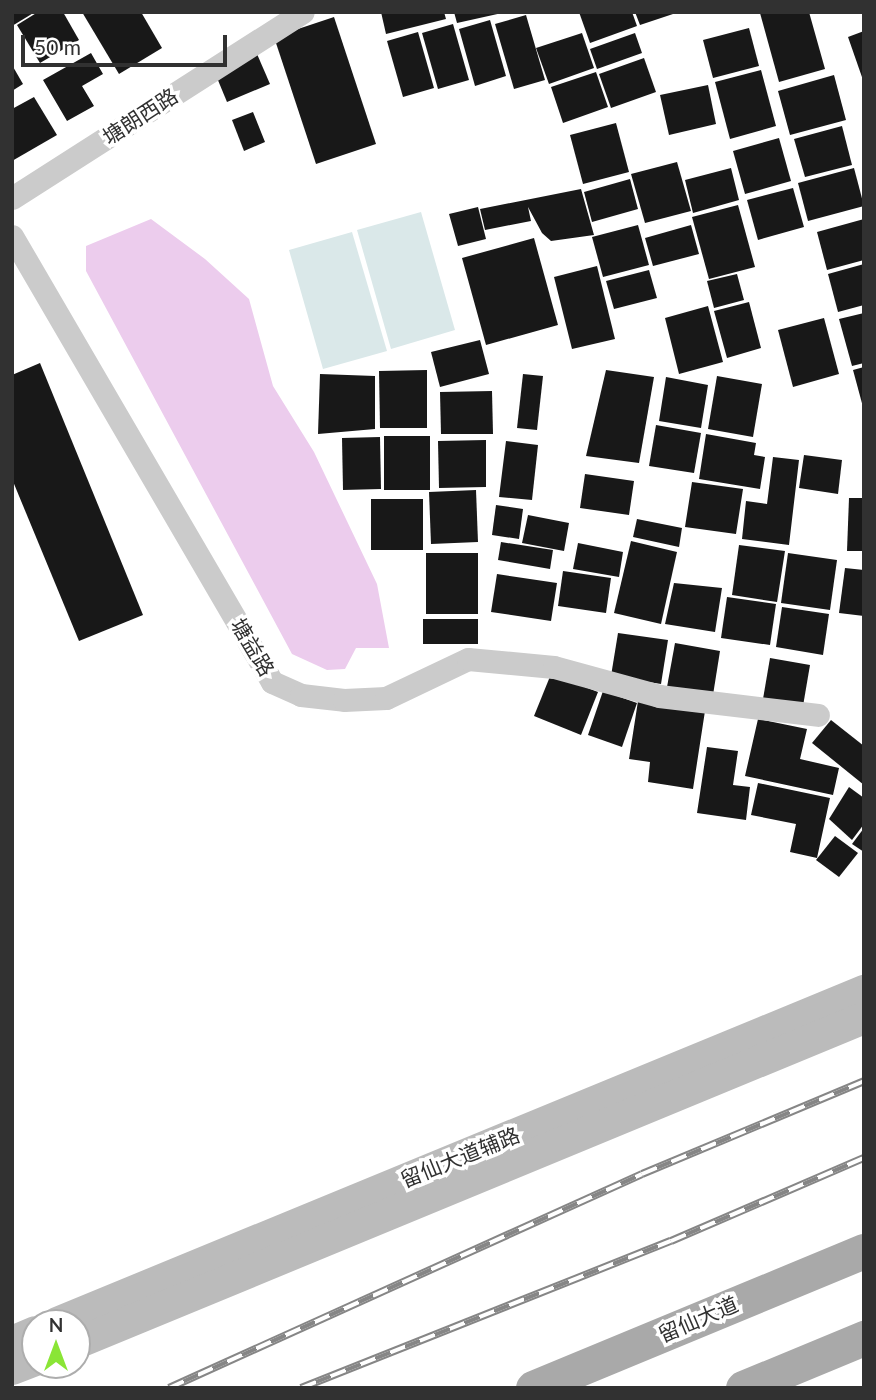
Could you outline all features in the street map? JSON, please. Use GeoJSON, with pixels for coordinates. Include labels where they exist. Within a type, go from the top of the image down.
{"type":"FeatureCollection","features":[{"type":"Feature","properties":{"kind":"main road","name":"留仙大道辅路"},"geometry":{"type":"LineString","coordinates":[[91,1309],[864,991]]}},
{"type":"Feature","properties":{"kind":"main road","name":"留仙大道辅路"},"geometry":{"type":"LineString","coordinates":[[91,1337],[864,1018]]}},
{"type":"Feature","properties":{"kind":"main road","name":"留仙大道"},"geometry":{"type":"LineString","coordinates":[[533,1388],[864,1251]]}},
{"type":"Feature","properties":{"kind":"main road"},"geometry":{"type":"LineString","coordinates":[[743,1388],[864,1338]]}},
{"type":"Feature","properties":{"kind":"street","name":"塘朗西路"},"geometry":{"type":"LineString","coordinates":[[12,198],[303,12]]}},
{"type":"Feature","properties":{"kind":"street","name":"塘益路"},"geometry":{"type":"LineString","coordinates":[[12,236],[272,682],[302,695],[344,701],[386,698],[468,659],[554,667],[659,696],[818,715]]}},
{"type":"Feature","properties":{"kind":"shaded area"},"geometry":{"type":"Polygon","coordinates":[[[421,212],[455,330],[391,349],[357,230],[421,212]]]}},
{"type":"Feature","properties":{"kind":"shaded area"},"geometry":{"type":"Polygon","coordinates":[[[151,219],[205,259],[249,299],[273,386],[314,452],[377,584],[389,648],[356,648],[345,669],[327,670],[292,654],[86,271],[86,246],[151,219]]]}},
{"type":"Feature","properties":{"kind":"shaded area"},"geometry":{"type":"Polygon","coordinates":[[[352,232],[387,351],[323,369],[289,250],[352,232]]]}},
{"type":"Feature","properties":{"kind":"building"},"geometry":{"type":"Polygon","coordinates":[[[12,12],[35,12],[12,26],[12,12]]]}},
{"type":"Feature","properties":{"kind":"building"},"geometry":{"type":"Polygon","coordinates":[[[38,12],[63,12],[79,40],[40,63],[17,25],[38,12]]]}},
{"type":"Feature","properties":{"kind":"building"},"geometry":{"type":"Polygon","coordinates":[[[82,12],[141,12],[162,48],[119,74],[82,12]]]}},
{"type":"Feature","properties":{"kind":"building"},"geometry":{"type":"Polygon","coordinates":[[[381,12],[444,12],[446,19],[386,34],[381,12]]]}},
{"type":"Feature","properties":{"kind":"building"},"geometry":{"type":"Polygon","coordinates":[[[454,12],[502,12],[502,13],[457,23],[454,12]]]}},
{"type":"Feature","properties":{"kind":"building"},"geometry":{"type":"Polygon","coordinates":[[[579,12],[632,12],[637,26],[590,43],[579,12]]]}},
{"type":"Feature","properties":{"kind":"building"},"geometry":{"type":"Polygon","coordinates":[[[635,12],[676,12],[676,13],[640,25],[635,12]]]}},
{"type":"Feature","properties":{"kind":"building"},"geometry":{"type":"Polygon","coordinates":[[[809,12],[825,69],[779,82],[760,13],[809,12]]]}},
{"type":"Feature","properties":{"kind":"building"},"geometry":{"type":"Polygon","coordinates":[[[526,15],[545,80],[514,89],[495,24],[526,15]]]}},
{"type":"Feature","properties":{"kind":"building"},"geometry":{"type":"Polygon","coordinates":[[[334,17],[376,144],[316,164],[274,37],[334,17]]]}},
{"type":"Feature","properties":{"kind":"building"},"geometry":{"type":"Polygon","coordinates":[[[490,20],[506,76],[475,86],[459,29],[490,20]]]}},
{"type":"Feature","properties":{"kind":"building"},"geometry":{"type":"Polygon","coordinates":[[[453,24],[469,80],[438,89],[422,33],[453,24]]]}},
{"type":"Feature","properties":{"kind":"building"},"geometry":{"type":"Polygon","coordinates":[[[749,28],[759,66],[713,78],[703,40],[749,28]]]}},
{"type":"Feature","properties":{"kind":"building"},"geometry":{"type":"Polygon","coordinates":[[[864,31],[864,80],[863,80],[848,37],[864,31]]]}},
{"type":"Feature","properties":{"kind":"building"},"geometry":{"type":"Polygon","coordinates":[[[418,32],[434,88],[403,97],[387,41],[418,32]]]}},
{"type":"Feature","properties":{"kind":"building"},"geometry":{"type":"Polygon","coordinates":[[[582,33],[594,68],[549,84],[536,48],[582,33]]]}},
{"type":"Feature","properties":{"kind":"building"},"geometry":{"type":"Polygon","coordinates":[[[635,33],[642,53],[597,69],[590,49],[635,33]]]}},
{"type":"Feature","properties":{"kind":"building"},"geometry":{"type":"Polygon","coordinates":[[[91,53],[103,74],[82,86],[94,106],[67,121],[43,80],[91,53]]]}},
{"type":"Feature","properties":{"kind":"building"},"geometry":{"type":"Polygon","coordinates":[[[257,54],[270,84],[227,102],[215,73],[257,54]]]}},
{"type":"Feature","properties":{"kind":"building"},"geometry":{"type":"Polygon","coordinates":[[[644,58],[656,92],[611,108],[599,74],[644,58]]]}},
{"type":"Feature","properties":{"kind":"building"},"geometry":{"type":"Polygon","coordinates":[[[12,65],[23,84],[12,91],[12,65]]]}},
{"type":"Feature","properties":{"kind":"building"},"geometry":{"type":"Polygon","coordinates":[[[761,70],[776,126],[730,139],[715,82],[761,70]]]}},
{"type":"Feature","properties":{"kind":"building"},"geometry":{"type":"Polygon","coordinates":[[[596,72],[608,107],[563,123],[551,87],[596,72]]]}},
{"type":"Feature","properties":{"kind":"building"},"geometry":{"type":"Polygon","coordinates":[[[834,75],[846,120],[790,135],[778,91],[834,75]]]}},
{"type":"Feature","properties":{"kind":"building"},"geometry":{"type":"Polygon","coordinates":[[[708,85],[716,124],[669,135],[660,95],[708,85]]]}},
{"type":"Feature","properties":{"kind":"building"},"geometry":{"type":"Polygon","coordinates":[[[34,97],[57,135],[12,161],[12,109],[34,97]]]}},
{"type":"Feature","properties":{"kind":"building"},"geometry":{"type":"Polygon","coordinates":[[[253,112],[265,142],[244,151],[232,120],[253,112]]]}},
{"type":"Feature","properties":{"kind":"building"},"geometry":{"type":"Polygon","coordinates":[[[616,123],[629,172],[583,184],[570,135],[616,123]]]}},
{"type":"Feature","properties":{"kind":"building"},"geometry":{"type":"Polygon","coordinates":[[[842,126],[852,165],[805,177],[794,139],[842,126]]]}},
{"type":"Feature","properties":{"kind":"building"},"geometry":{"type":"Polygon","coordinates":[[[779,138],[791,181],[745,194],[733,151],[779,138]]]}},
{"type":"Feature","properties":{"kind":"building"},"geometry":{"type":"Polygon","coordinates":[[[677,162],[691,211],[645,223],[631,174],[677,162]]]}},
{"type":"Feature","properties":{"kind":"building"},"geometry":{"type":"Polygon","coordinates":[[[731,168],[739,200],[693,213],[685,180],[731,168]]]}},
{"type":"Feature","properties":{"kind":"building"},"geometry":{"type":"Polygon","coordinates":[[[854,168],[864,206],[808,221],[798,183],[854,168]]]}},
{"type":"Feature","properties":{"kind":"building"},"geometry":{"type":"Polygon","coordinates":[[[630,179],[638,209],[592,222],[584,192],[630,179]]]}},
{"type":"Feature","properties":{"kind":"building"},"geometry":{"type":"Polygon","coordinates":[[[793,188],[804,227],[758,240],[747,200],[793,188]]]}},
{"type":"Feature","properties":{"kind":"building"},"geometry":{"type":"Polygon","coordinates":[[[581,189],[594,235],[551,241],[542,233],[528,207],[531,221],[485,230],[480,209],[581,189]]]}},
{"type":"Feature","properties":{"kind":"building"},"geometry":{"type":"Polygon","coordinates":[[[738,205],[755,267],[709,279],[692,217],[738,205]]]}},
{"type":"Feature","properties":{"kind":"building"},"geometry":{"type":"Polygon","coordinates":[[[478,207],[486,239],[458,246],[449,214],[478,207]]]}},
{"type":"Feature","properties":{"kind":"building"},"geometry":{"type":"Polygon","coordinates":[[[864,219],[864,260],[827,270],[817,232],[864,219]]]}},
{"type":"Feature","properties":{"kind":"building"},"geometry":{"type":"Polygon","coordinates":[[[638,225],[649,265],[603,277],[592,237],[638,225]]]}},
{"type":"Feature","properties":{"kind":"building"},"geometry":{"type":"Polygon","coordinates":[[[691,225],[699,254],[653,266],[645,238],[691,225]]]}},
{"type":"Feature","properties":{"kind":"building"},"geometry":{"type":"Polygon","coordinates":[[[534,238],[558,325],[486,345],[462,258],[534,238]]]}},
{"type":"Feature","properties":{"kind":"building"},"geometry":{"type":"Polygon","coordinates":[[[864,264],[864,305],[838,312],[828,274],[864,264]]]}},
{"type":"Feature","properties":{"kind":"building"},"geometry":{"type":"Polygon","coordinates":[[[597,266],[615,339],[572,349],[554,277],[597,266]]]}},
{"type":"Feature","properties":{"kind":"building"},"geometry":{"type":"Polygon","coordinates":[[[649,270],[657,298],[614,309],[606,281],[649,270]]]}},
{"type":"Feature","properties":{"kind":"building"},"geometry":{"type":"Polygon","coordinates":[[[737,274],[744,300],[714,308],[707,281],[737,274]]]}},
{"type":"Feature","properties":{"kind":"building"},"geometry":{"type":"Polygon","coordinates":[[[749,302],[761,348],[727,358],[714,311],[749,302]]]}},
{"type":"Feature","properties":{"kind":"building"},"geometry":{"type":"Polygon","coordinates":[[[708,306],[723,362],[679,374],[665,318],[708,306]]]}},
{"type":"Feature","properties":{"kind":"building"},"geometry":{"type":"Polygon","coordinates":[[[864,313],[864,363],[852,366],[839,319],[864,313]]]}},
{"type":"Feature","properties":{"kind":"building"},"geometry":{"type":"Polygon","coordinates":[[[824,318],[839,374],[793,387],[778,330],[824,318]]]}},
{"type":"Feature","properties":{"kind":"building"},"geometry":{"type":"Polygon","coordinates":[[[480,340],[489,374],[440,387],[431,352],[480,340]]]}},
{"type":"Feature","properties":{"kind":"building"},"geometry":{"type":"Polygon","coordinates":[[[40,363],[143,615],[79,641],[12,479],[12,375],[40,363]]]}},
{"type":"Feature","properties":{"kind":"building"},"geometry":{"type":"Polygon","coordinates":[[[864,367],[864,407],[863,407],[853,370],[864,367]]]}},
{"type":"Feature","properties":{"kind":"building"},"geometry":{"type":"Polygon","coordinates":[[[427,370],[427,428],[380,428],[379,371],[427,370]]]}},
{"type":"Feature","properties":{"kind":"building"},"geometry":{"type":"Polygon","coordinates":[[[606,370],[654,377],[639,463],[586,456],[606,370]]]}},
{"type":"Feature","properties":{"kind":"building"},"geometry":{"type":"Polygon","coordinates":[[[320,374],[375,376],[375,429],[318,434],[320,374]]]}},
{"type":"Feature","properties":{"kind":"building"},"geometry":{"type":"Polygon","coordinates":[[[523,374],[543,376],[537,430],[517,428],[523,374]]]}},
{"type":"Feature","properties":{"kind":"building"},"geometry":{"type":"Polygon","coordinates":[[[717,376],[762,384],[753,437],[708,429],[717,376]]]}},
{"type":"Feature","properties":{"kind":"building"},"geometry":{"type":"Polygon","coordinates":[[[666,377],[708,385],[701,428],[659,421],[666,377]]]}},
{"type":"Feature","properties":{"kind":"building"},"geometry":{"type":"Polygon","coordinates":[[[492,391],[493,434],[441,434],[440,392],[492,391]]]}},
{"type":"Feature","properties":{"kind":"building"},"geometry":{"type":"Polygon","coordinates":[[[656,425],[701,433],[694,473],[649,466],[656,425]]]}},
{"type":"Feature","properties":{"kind":"building"},"geometry":{"type":"Polygon","coordinates":[[[706,434],[756,443],[754,455],[765,457],[760,489],[699,479],[706,434]]]}},
{"type":"Feature","properties":{"kind":"building"},"geometry":{"type":"Polygon","coordinates":[[[384,436],[430,436],[430,490],[384,490],[384,436]]]}},
{"type":"Feature","properties":{"kind":"building"},"geometry":{"type":"Polygon","coordinates":[[[380,437],[381,489],[343,490],[342,438],[380,437]]]}},
{"type":"Feature","properties":{"kind":"building"},"geometry":{"type":"Polygon","coordinates":[[[486,440],[486,487],[439,488],[438,441],[486,440]]]}},
{"type":"Feature","properties":{"kind":"building"},"geometry":{"type":"Polygon","coordinates":[[[506,441],[538,445],[532,500],[499,497],[506,441]]]}},
{"type":"Feature","properties":{"kind":"building"},"geometry":{"type":"Polygon","coordinates":[[[804,455],[842,460],[838,494],[799,488],[804,455]]]}},
{"type":"Feature","properties":{"kind":"building"},"geometry":{"type":"Polygon","coordinates":[[[773,457],[799,460],[789,545],[742,539],[746,501],[767,504],[773,457]]]}},
{"type":"Feature","properties":{"kind":"building"},"geometry":{"type":"Polygon","coordinates":[[[585,474],[634,481],[629,515],[580,508],[585,474]]]}},
{"type":"Feature","properties":{"kind":"building"},"geometry":{"type":"Polygon","coordinates":[[[692,482],[743,489],[736,534],[685,527],[692,482]]]}},
{"type":"Feature","properties":{"kind":"building"},"geometry":{"type":"Polygon","coordinates":[[[476,490],[478,542],[431,544],[429,492],[476,490]]]}},
{"type":"Feature","properties":{"kind":"building"},"geometry":{"type":"Polygon","coordinates":[[[849,498],[864,498],[864,551],[847,551],[849,498]]]}},
{"type":"Feature","properties":{"kind":"building"},"geometry":{"type":"Polygon","coordinates":[[[371,499],[423,499],[423,550],[371,550],[371,499]]]}},
{"type":"Feature","properties":{"kind":"building"},"geometry":{"type":"Polygon","coordinates":[[[496,505],[523,509],[519,539],[492,535],[496,505]]]}},
{"type":"Feature","properties":{"kind":"building"},"geometry":{"type":"Polygon","coordinates":[[[528,515],[569,523],[564,551],[522,543],[528,515]]]}},
{"type":"Feature","properties":{"kind":"building"},"geometry":{"type":"Polygon","coordinates":[[[637,519],[682,528],[679,547],[633,537],[637,519]]]}},
{"type":"Feature","properties":{"kind":"building"},"geometry":{"type":"Polygon","coordinates":[[[631,541],[677,552],[661,624],[614,613],[631,541]]]}},
{"type":"Feature","properties":{"kind":"building"},"geometry":{"type":"Polygon","coordinates":[[[501,542],[553,550],[550,569],[498,560],[501,542]]]}},
{"type":"Feature","properties":{"kind":"building"},"geometry":{"type":"Polygon","coordinates":[[[578,543],[623,552],[619,577],[573,569],[578,543]]]}},
{"type":"Feature","properties":{"kind":"building"},"geometry":{"type":"Polygon","coordinates":[[[739,545],[785,551],[777,602],[732,595],[739,545]]]}},
{"type":"Feature","properties":{"kind":"building"},"geometry":{"type":"Polygon","coordinates":[[[426,553],[478,553],[478,614],[426,614],[426,553]]]}},
{"type":"Feature","properties":{"kind":"building"},"geometry":{"type":"Polygon","coordinates":[[[788,553],[837,560],[830,610],[781,603],[788,553]]]}},
{"type":"Feature","properties":{"kind":"building"},"geometry":{"type":"Polygon","coordinates":[[[845,568],[864,570],[864,616],[839,613],[845,568]]]}},
{"type":"Feature","properties":{"kind":"building"},"geometry":{"type":"Polygon","coordinates":[[[563,571],[611,578],[606,613],[558,606],[563,571]]]}},
{"type":"Feature","properties":{"kind":"building"},"geometry":{"type":"Polygon","coordinates":[[[497,574],[557,583],[551,621],[491,612],[497,574]]]}},
{"type":"Feature","properties":{"kind":"building"},"geometry":{"type":"Polygon","coordinates":[[[674,583],[722,588],[715,632],[665,624],[674,583]]]}},
{"type":"Feature","properties":{"kind":"building"},"geometry":{"type":"Polygon","coordinates":[[[727,597],[776,604],[770,645],[721,638],[727,597]]]}},
{"type":"Feature","properties":{"kind":"building"},"geometry":{"type":"Polygon","coordinates":[[[782,607],[829,614],[823,655],[776,647],[782,607]]]}},
{"type":"Feature","properties":{"kind":"building"},"geometry":{"type":"Polygon","coordinates":[[[423,619],[478,619],[478,644],[423,644],[423,619]]]}},
{"type":"Feature","properties":{"kind":"building"},"geometry":{"type":"Polygon","coordinates":[[[618,633],[668,640],[661,684],[611,676],[618,633]]]}},
{"type":"Feature","properties":{"kind":"building"},"geometry":{"type":"Polygon","coordinates":[[[675,643],[720,651],[713,695],[667,687],[675,643]]]}},
{"type":"Feature","properties":{"kind":"building"},"geometry":{"type":"Polygon","coordinates":[[[770,658],[810,665],[803,706],[763,699],[770,658]]]}},
{"type":"Feature","properties":{"kind":"building"},"geometry":{"type":"Polygon","coordinates":[[[551,674],[598,692],[581,735],[534,716],[551,674]]]}},
{"type":"Feature","properties":{"kind":"building"},"geometry":{"type":"Polygon","coordinates":[[[603,691],[637,703],[622,747],[588,735],[603,691]]]}},
{"type":"Feature","properties":{"kind":"building"},"geometry":{"type":"Polygon","coordinates":[[[638,701],[705,711],[693,789],[648,782],[650,762],[629,759],[638,701]]]}},
{"type":"Feature","properties":{"kind":"building"},"geometry":{"type":"Polygon","coordinates":[[[758,719],[807,729],[800,759],[839,768],[833,795],[745,776],[758,719]]]}},
{"type":"Feature","properties":{"kind":"building"},"geometry":{"type":"Polygon","coordinates":[[[831,720],[864,746],[864,785],[812,743],[831,720]]]}},
{"type":"Feature","properties":{"kind":"building"},"geometry":{"type":"Polygon","coordinates":[[[707,747],[738,751],[733,785],[750,787],[746,820],[697,813],[707,747]]]}},
{"type":"Feature","properties":{"kind":"building"},"geometry":{"type":"Polygon","coordinates":[[[758,783],[830,798],[817,858],[790,852],[796,824],[751,815],[758,783]]]}},
{"type":"Feature","properties":{"kind":"building"},"geometry":{"type":"Polygon","coordinates":[[[849,787],[864,798],[864,824],[852,840],[829,819],[849,787]]]}},
{"type":"Feature","properties":{"kind":"building"},"geometry":{"type":"Polygon","coordinates":[[[864,828],[864,852],[852,844],[864,828]]]}},
{"type":"Feature","properties":{"kind":"building"},"geometry":{"type":"Polygon","coordinates":[[[835,836],[858,853],[839,877],[816,860],[835,836]]]}},
{"type":"Feature","properties":{"kind":"railway"},"geometry":{"type":"LineString","coordinates":[[169,1388],[642,1174],[864,1081]]}},
{"type":"Feature","properties":{"kind":"railway"},"geometry":{"type":"LineString","coordinates":[[301,1388],[671,1241],[864,1158]]}}]}
